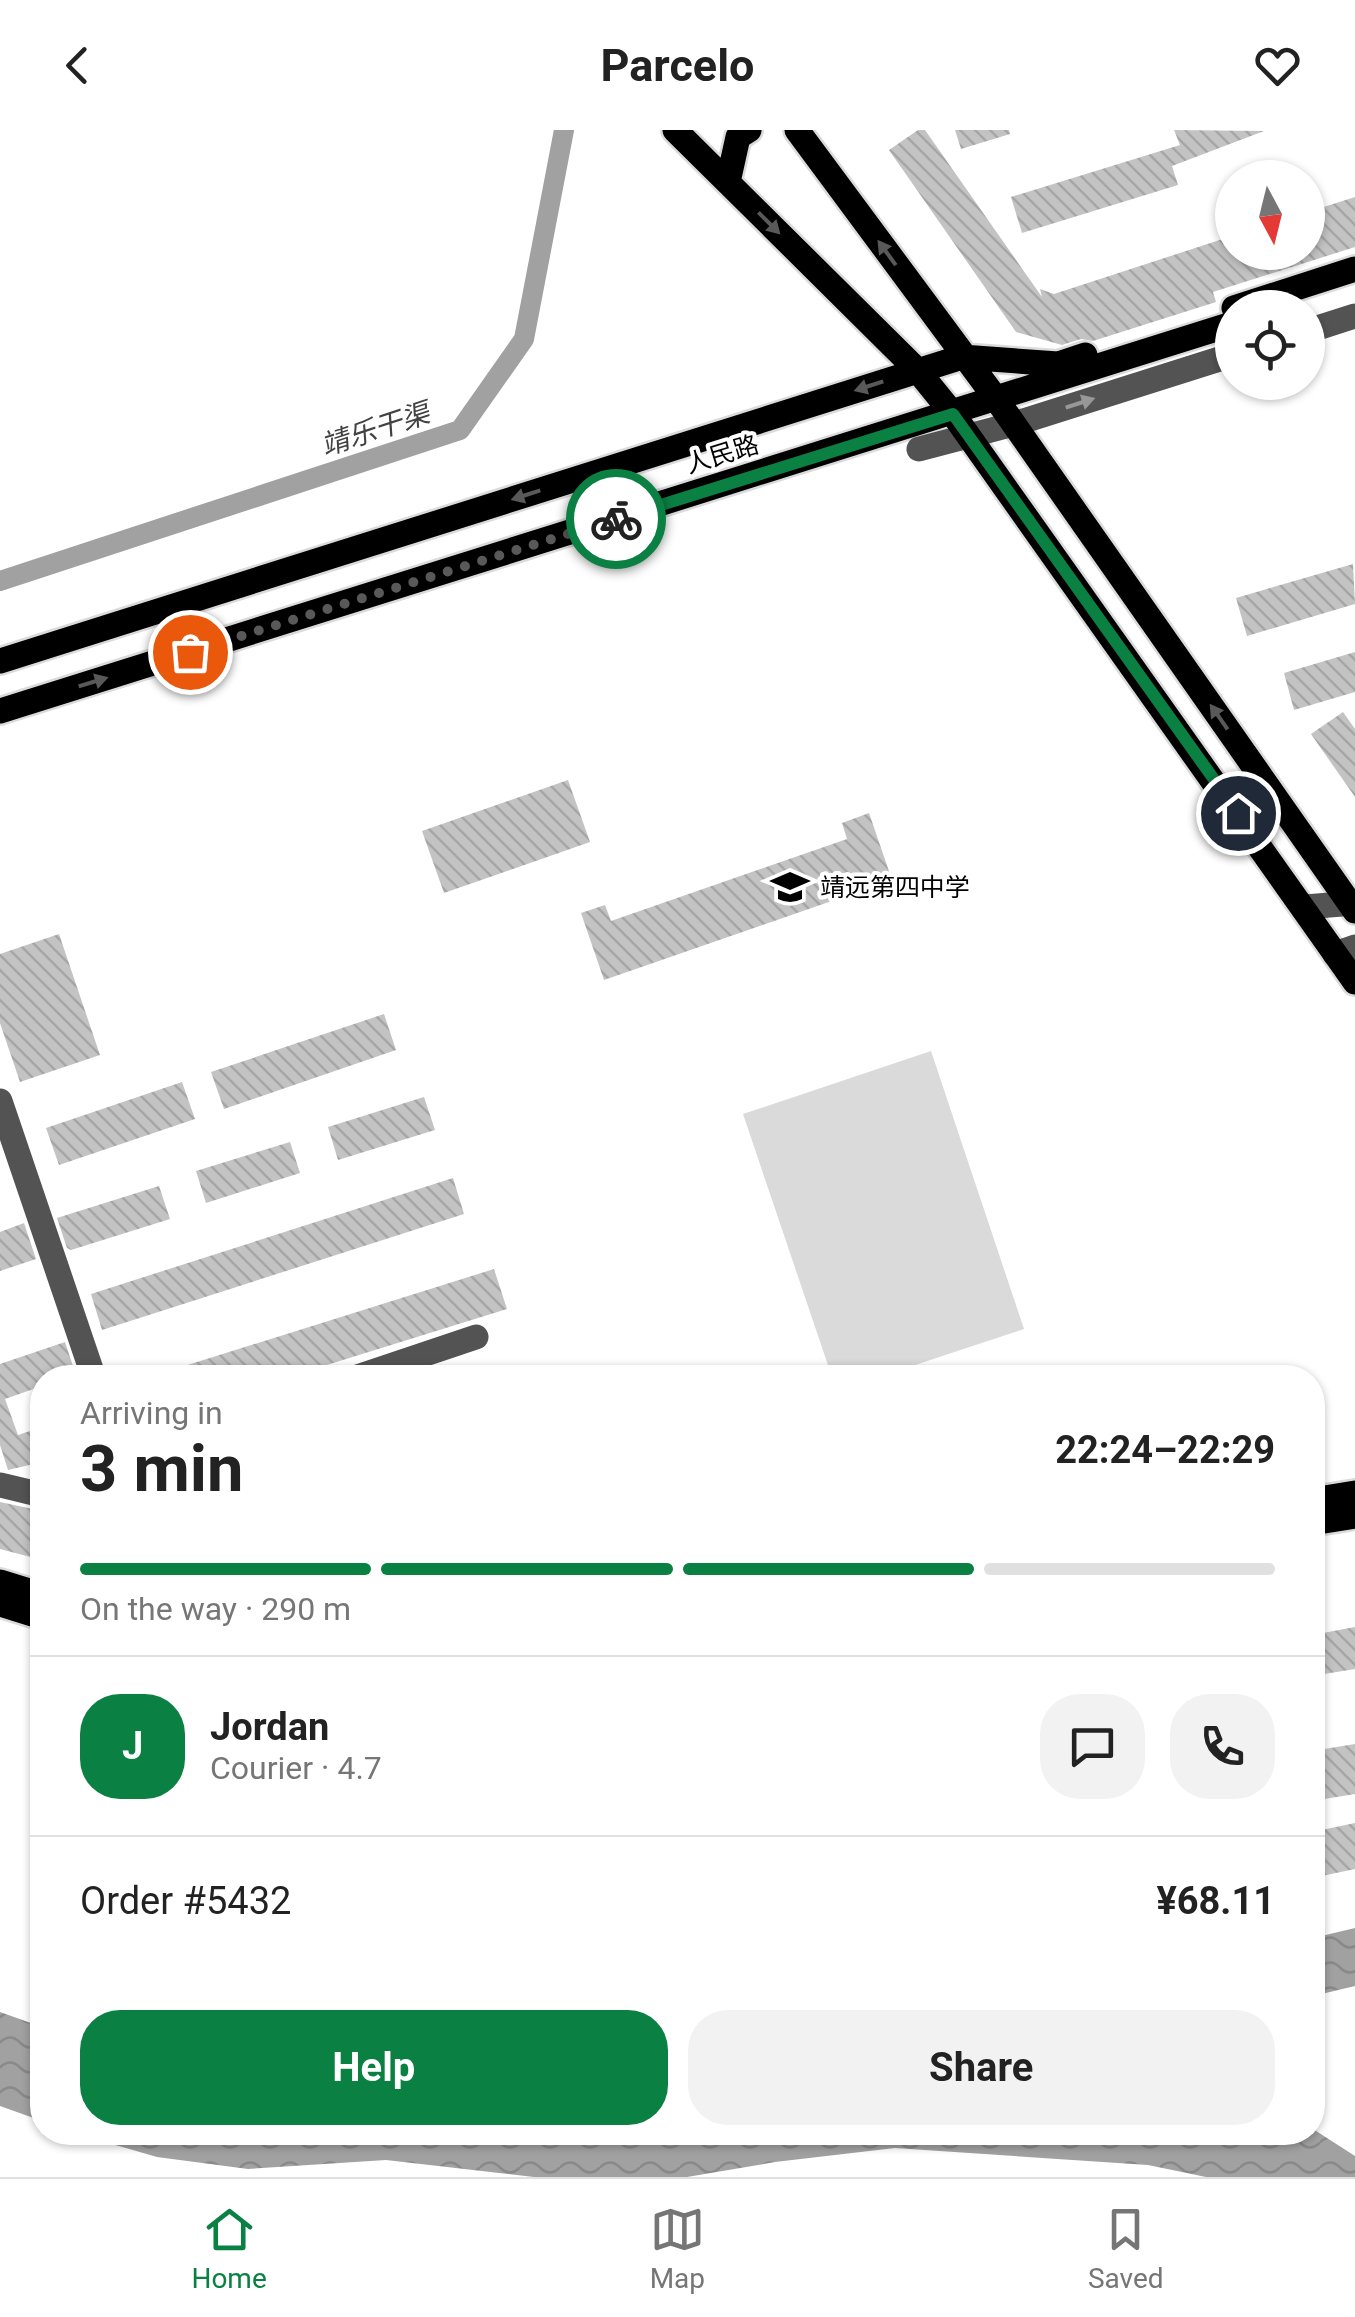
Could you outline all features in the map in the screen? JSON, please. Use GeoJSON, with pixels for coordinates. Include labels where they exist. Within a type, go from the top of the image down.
{"type":"FeatureCollection","features":[{"type":"Feature","properties":{"kind":"main road"},"geometry":{"type":"LineString","coordinates":[[675,130],[918,371],[953,414],[1305,907],[1345,950],[1355,982]]}},
{"type":"Feature","properties":{"kind":"main road"},"geometry":{"type":"LineString","coordinates":[[728,182],[738,137],[749,130]]}},
{"type":"Feature","properties":{"kind":"main road"},"geometry":{"type":"LineString","coordinates":[[797,130],[997,400],[1353,906]]}},
{"type":"Feature","properties":{"kind":"main road","name":"人民路"},"geometry":{"type":"LineString","coordinates":[[1289,290],[1355,269]]}},
{"type":"Feature","properties":{"kind":"main road"},"geometry":{"type":"LineString","coordinates":[[1325,295],[1355,285]]}},
{"type":"Feature","properties":{"kind":"main road","name":"人民路"},"geometry":{"type":"LineString","coordinates":[[0,661],[962,357],[1058,364],[1215,314]]}},
{"type":"Feature","properties":{"kind":"main road","name":"人民路"},"geometry":{"type":"LineString","coordinates":[[0,711],[1215,329]]}},
{"type":"Feature","properties":{"kind":"main road"},"geometry":{"type":"LineString","coordinates":[[1325,1498],[1355,1493]]}},
{"type":"Feature","properties":{"kind":"main road"},"geometry":{"type":"LineString","coordinates":[[1325,1522],[1355,1516]]}},
{"type":"Feature","properties":{"kind":"main road"},"geometry":{"type":"LineString","coordinates":[[0,1582],[30,1591]]}},
{"type":"Feature","properties":{"kind":"main road"},"geometry":{"type":"LineString","coordinates":[[0,1604],[30,1613]]}},
{"type":"Feature","properties":{"kind":"street"},"geometry":{"type":"LineString","coordinates":[[1325,326],[1355,316]]}},
{"type":"Feature","properties":{"kind":"street"},"geometry":{"type":"LineString","coordinates":[[919,448],[1014,424],[1215,359]]}},
{"type":"Feature","properties":{"kind":"street"},"geometry":{"type":"LineString","coordinates":[[1305,907],[1353,906]]}},
{"type":"Feature","properties":{"kind":"street"},"geometry":{"type":"LineString","coordinates":[[0,1100],[90,1365]]}},
{"type":"Feature","properties":{"kind":"street"},"geometry":{"type":"LineString","coordinates":[[393,1365],[476,1337]]}},
{"type":"Feature","properties":{"kind":"street"},"geometry":{"type":"LineString","coordinates":[[0,1486],[30,1492]]}},
{"type":"Feature","properties":{"kind":"shaded area"},"geometry":{"type":"Polygon","coordinates":[[[931,1051],[1024,1329],[915,1365],[828,1365],[743,1114],[931,1051]]]}},
{"type":"Feature","properties":{"kind":"water"},"geometry":{"type":"Polygon","coordinates":[[[1355,1928],[1355,1986],[1325,1993],[1325,1935],[1355,1928]]]}},
{"type":"Feature","properties":{"kind":"water"},"geometry":{"type":"Polygon","coordinates":[[[0,2012],[30,2023],[30,2117],[0,2106],[0,2012]]]}},
{"type":"Feature","properties":{"kind":"water"},"geometry":{"type":"Polygon","coordinates":[[[1325,2137],[1355,2156],[1355,2177],[1206,2177],[1148,2165],[895,2148],[687,2177],[534,2177],[386,2160],[248,2169],[157,2157],[116,2145],[1325,2145],[1325,2137]]]}},
{"type":"Feature","properties":{"kind":"building"},"geometry":{"type":"Polygon","coordinates":[[[918,130],[925,130],[1042,297],[1040,289],[1054,294],[1215,242],[1215,270],[1282,270],[1215,290],[1215,302],[1093,341],[1081,339],[1062,345],[1016,332],[889,150],[918,130]]]}},
{"type":"Feature","properties":{"kind":"building"},"geometry":{"type":"Polygon","coordinates":[[[955,130],[1009,130],[1010,134],[961,149],[955,130]]]}},
{"type":"Feature","properties":{"kind":"building"},"geometry":{"type":"Polygon","coordinates":[[[1174,130],[1264,131],[1172,166],[1178,185],[1022,233],[1011,197],[1180,145],[1174,130]]]}},
{"type":"Feature","properties":{"kind":"building"},"geometry":{"type":"Polygon","coordinates":[[[1355,197],[1355,247],[1325,257],[1325,207],[1355,197]]]}},
{"type":"Feature","properties":{"kind":"building"},"geometry":{"type":"Polygon","coordinates":[[[1353,564],[1355,604],[1247,636],[1236,598],[1353,564]]]}},
{"type":"Feature","properties":{"kind":"building"},"geometry":{"type":"Polygon","coordinates":[[[1355,652],[1355,692],[1294,710],[1284,673],[1355,652]]]}},
{"type":"Feature","properties":{"kind":"building"},"geometry":{"type":"Polygon","coordinates":[[[1343,712],[1355,729],[1355,797],[1311,734],[1343,712]]]}},
{"type":"Feature","properties":{"kind":"building"},"geometry":{"type":"Polygon","coordinates":[[[568,780],[590,842],[444,893],[422,831],[568,780]]]}},
{"type":"Feature","properties":{"kind":"building"},"geometry":{"type":"Polygon","coordinates":[[[869,813],[892,880],[604,980],[581,913],[605,905],[611,921],[847,839],[842,823],[869,813]]]}},
{"type":"Feature","properties":{"kind":"building"},"geometry":{"type":"Polygon","coordinates":[[[59,934],[100,1055],[20,1082],[0,1023],[0,954],[59,934]]]}},
{"type":"Feature","properties":{"kind":"building"},"geometry":{"type":"Polygon","coordinates":[[[384,1014],[396,1050],[224,1109],[211,1072],[384,1014]]]}},
{"type":"Feature","properties":{"kind":"building"},"geometry":{"type":"Polygon","coordinates":[[[182,1082],[195,1119],[59,1165],[46,1128],[182,1082]]]}},
{"type":"Feature","properties":{"kind":"building"},"geometry":{"type":"Polygon","coordinates":[[[424,1097],[435,1130],[338,1160],[328,1127],[424,1097]]]}},
{"type":"Feature","properties":{"kind":"building"},"geometry":{"type":"Polygon","coordinates":[[[290,1142],[300,1173],[206,1203],[196,1171],[290,1142]]]}},
{"type":"Feature","properties":{"kind":"building"},"geometry":{"type":"Polygon","coordinates":[[[453,1178],[464,1214],[102,1330],[91,1294],[453,1178]]]}},
{"type":"Feature","properties":{"kind":"building"},"geometry":{"type":"Polygon","coordinates":[[[159,1186],[170,1219],[71,1250],[67,1248],[57,1218],[159,1186]]]}},
{"type":"Feature","properties":{"kind":"building"},"geometry":{"type":"Polygon","coordinates":[[[24,1223],[36,1259],[0,1271],[0,1232],[24,1223]]]}},
{"type":"Feature","properties":{"kind":"building"},"geometry":{"type":"Polygon","coordinates":[[[494,1269],[507,1309],[327,1365],[188,1365],[494,1269]]]}},
{"type":"Feature","properties":{"kind":"building"},"geometry":{"type":"Polygon","coordinates":[[[65,1342],[73,1365],[30,1365],[30,1390],[5,1399],[18,1435],[30,1431],[30,1465],[8,1470],[0,1445],[0,1364],[65,1342]]]}},
{"type":"Feature","properties":{"kind":"building"},"geometry":{"type":"Polygon","coordinates":[[[0,1502],[30,1508],[30,1557],[0,1549],[0,1502]]]}},
{"type":"Feature","properties":{"kind":"building"},"geometry":{"type":"Polygon","coordinates":[[[1355,1627],[1355,1669],[1325,1674],[1325,1633],[1355,1627]]]}},
{"type":"Feature","properties":{"kind":"building"},"geometry":{"type":"Polygon","coordinates":[[[1355,1744],[1355,1794],[1325,1799],[1325,1749],[1355,1744]]]}},
{"type":"Feature","properties":{"kind":"building"},"geometry":{"type":"Polygon","coordinates":[[[1355,1823],[1355,1869],[1325,1875],[1325,1829],[1355,1823]]]}},
{"type":"Feature","properties":{"kind":"waterway","name":"靖乐干渠"},"geometry":{"type":"LineString","coordinates":[[0,581],[460,430],[524,339],[564,130]]}},
{"type":"Feature","properties":{"kind":"way so far"},"geometry":{"type":"LineString","coordinates":[[190,652],[616,519]]}},
{"type":"Feature","properties":{"kind":"place","name":"靖远第四中学"},"geometry":{"type":"Point","coordinates":[790,887]}},
{"type":"Feature","properties":{"kind":"route"},"geometry":{"type":"LineString","coordinates":[[616,519],[953,414],[1238,813]]}}]}
